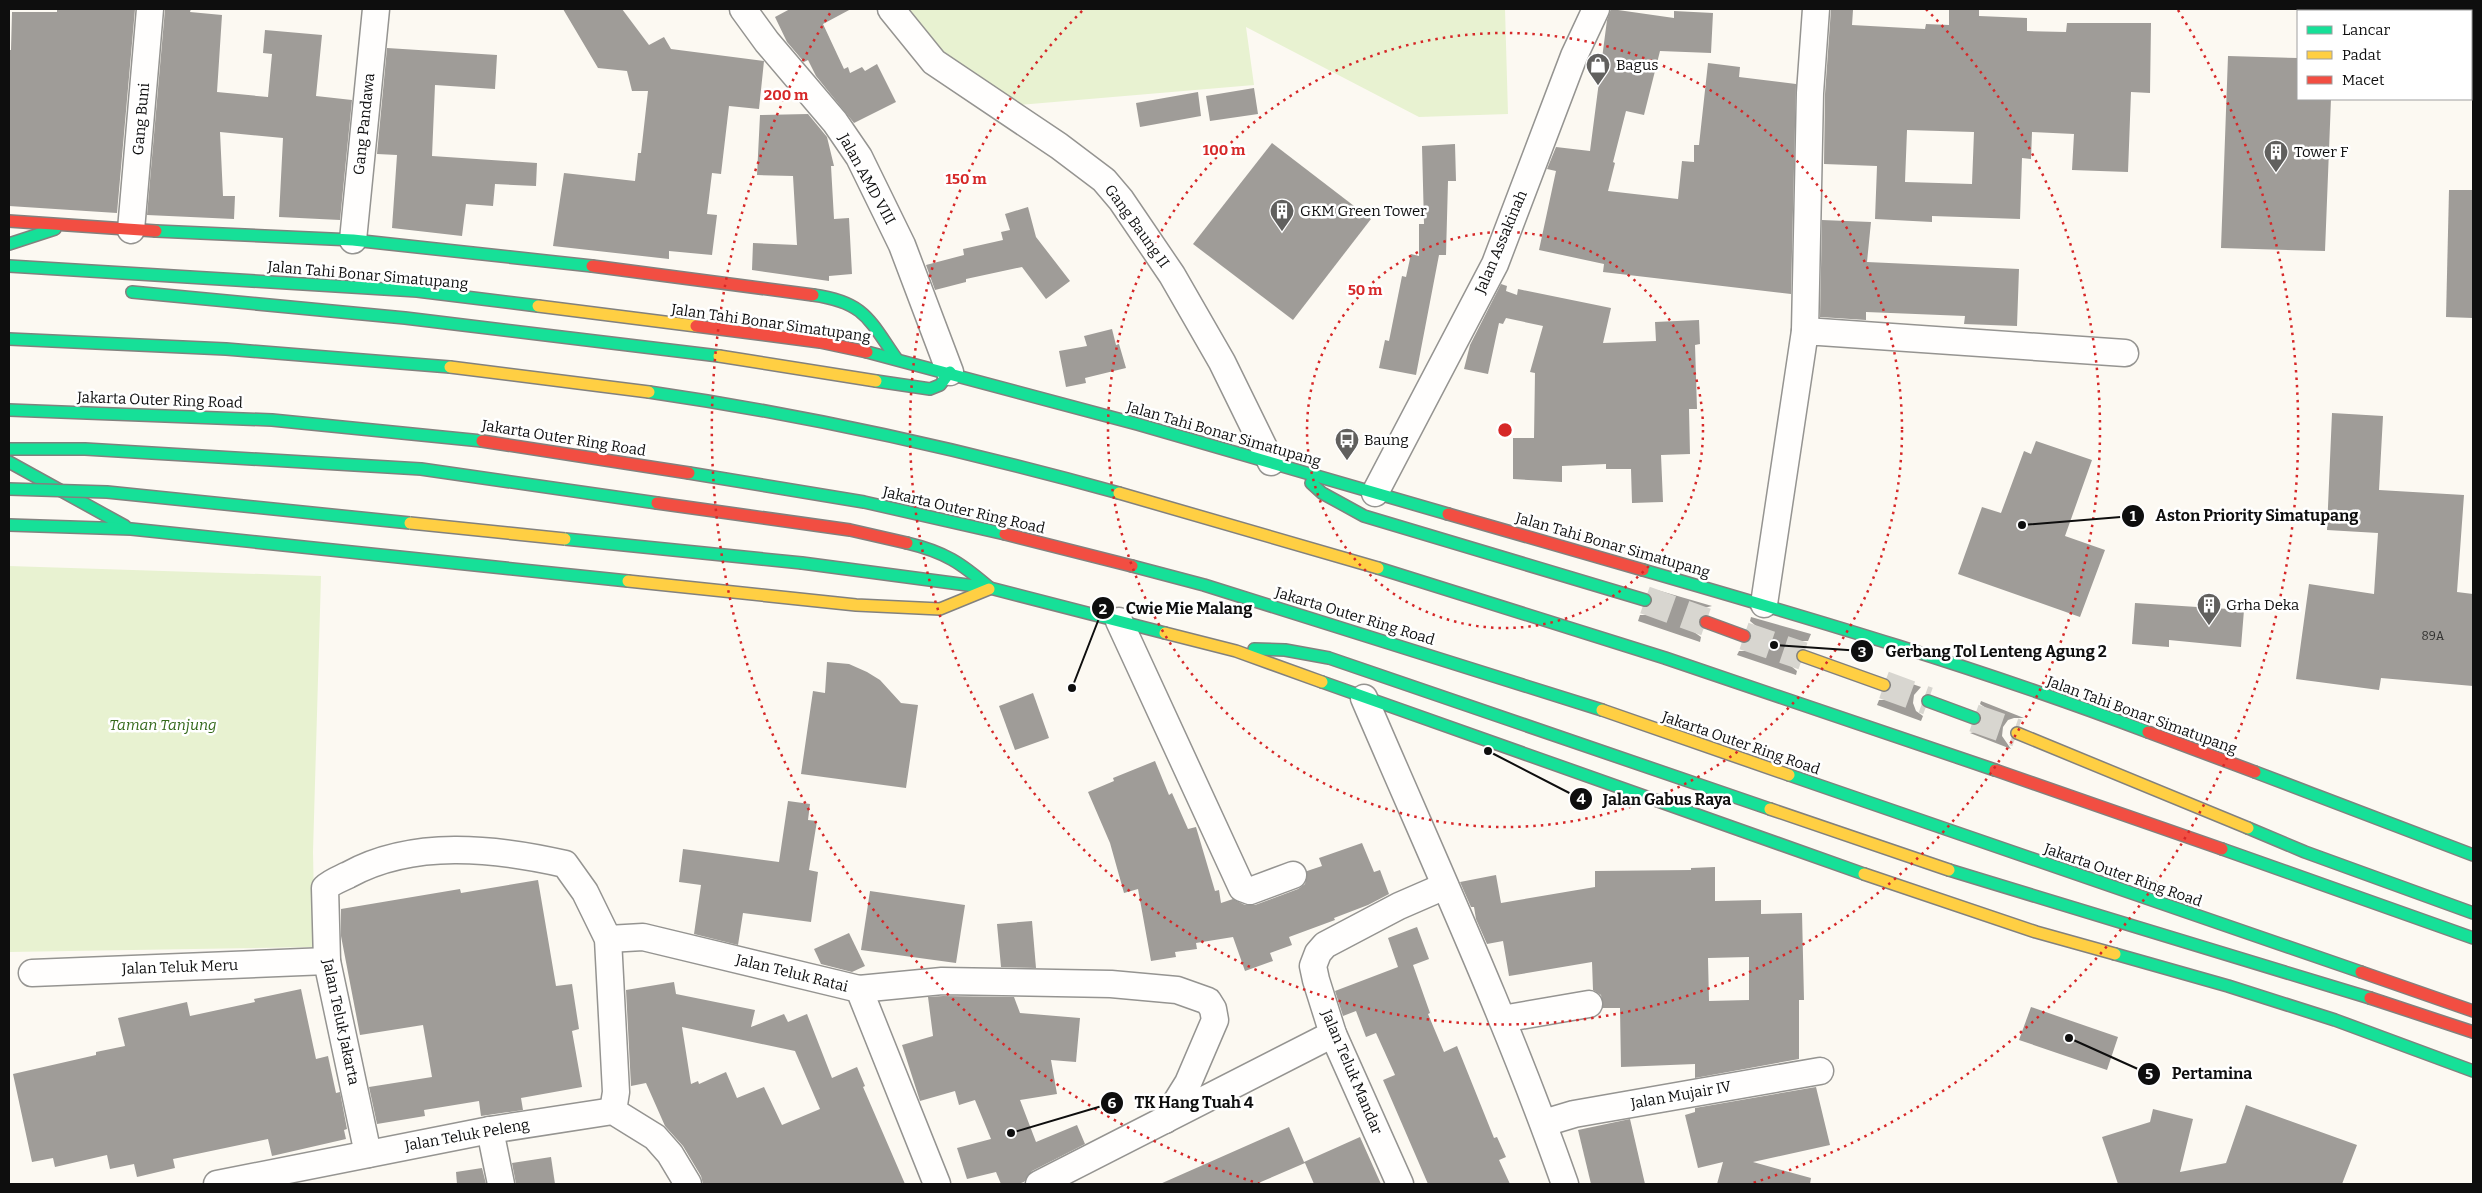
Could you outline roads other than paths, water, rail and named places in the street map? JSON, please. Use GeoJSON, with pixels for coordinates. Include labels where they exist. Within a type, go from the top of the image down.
{"type":"FeatureCollection","features":[{"type":"Feature","properties":{"kind":"highway"},"geometry":{"type":"LineString","coordinates":[[9,221],[131,230],[353,240],[652,272],[837,298],[852,303],[865,314],[896,358]]}},
{"type":"Feature","properties":{"kind":"highway"},"geometry":{"type":"LineString","coordinates":[[9,244],[67,226]]}},
{"type":"Feature","properties":{"kind":"highway","name":"Jalan Tahi Bonar Simatupang"},"geometry":{"type":"LineString","coordinates":[[9,266],[417,291],[820,342],[896,358],[1271,462],[1831,624],[2091,710],[2473,855]]}},
{"type":"Feature","properties":{"kind":"highway"},"geometry":{"type":"LineString","coordinates":[[119,290],[405,318],[672,349],[930,389],[940,385],[950,372]]}},
{"type":"Feature","properties":{"kind":"highway"},"geometry":{"type":"LineString","coordinates":[[9,338],[362,358],[503,373],[815,420],[1029,468],[1190,511],[1539,616],[1751,685],[1923,743],[2473,938]]}},
{"type":"Feature","properties":{"kind":"highway","name":"Jakarta Outer Ring Road"},"geometry":{"type":"LineString","coordinates":[[9,410],[272,420],[409,432],[600,457],[864,502],[1056,546],[1204,585],[1568,698],[2473,1011]]}},
{"type":"Feature","properties":{"kind":"highway"},"geometry":{"type":"LineString","coordinates":[[9,449],[85,449],[421,469],[850,530],[931,549],[961,563],[990,588]]}},
{"type":"Feature","properties":{"kind":"highway"},"geometry":{"type":"LineString","coordinates":[[9,462],[131,529]]}},
{"type":"Feature","properties":{"kind":"highway"},"geometry":{"type":"LineString","coordinates":[[1297,470],[1322,493],[1364,516],[1607,587],[1645,600]]}},
{"type":"Feature","properties":{"kind":"highway"},"geometry":{"type":"LineString","coordinates":[[9,489],[107,492],[802,564],[990,588],[1236,651],[1925,896],[2036,932],[2236,989],[2335,1020],[2473,1070]]}},
{"type":"Feature","properties":{"kind":"highway"},"geometry":{"type":"LineString","coordinates":[[9,525],[131,529],[856,604],[940,609],[990,588]]}},
{"type":"Feature","properties":{"kind":"highway"},"geometry":{"type":"LineString","coordinates":[[1706,622],[1744,636]]}},
{"type":"Feature","properties":{"kind":"highway"},"geometry":{"type":"LineString","coordinates":[[1236,651],[1262,648],[1329,658],[1955,872],[2216,950],[2473,1032]]}},
{"type":"Feature","properties":{"kind":"highway"},"geometry":{"type":"LineString","coordinates":[[1803,656],[1884,686]]}},
{"type":"Feature","properties":{"kind":"highway"},"geometry":{"type":"LineString","coordinates":[[1928,701],[1974,718]]}},
{"type":"Feature","properties":{"kind":"highway"},"geometry":{"type":"LineString","coordinates":[[2018,733],[2305,852],[2473,913]]}},
{"type":"Feature","properties":{"kind":"street","name":"Gang Buni"},"geometry":{"type":"LineString","coordinates":[[131,230],[150,9]]}},
{"type":"Feature","properties":{"kind":"street","name":"Gang Pandawa"},"geometry":{"type":"LineString","coordinates":[[353,240],[376,9]]}},
{"type":"Feature","properties":{"kind":"street","name":"Jalan AMD VIII"},"geometry":{"type":"LineString","coordinates":[[743,9],[767,42],[835,122],[859,157],[902,245],[950,372]]}},
{"type":"Feature","properties":{"kind":"street","name":"Gang Baung II"},"geometry":{"type":"LineString","coordinates":[[891,9],[934,62],[1059,146],[1104,180],[1121,200],[1172,275],[1222,362],[1271,462]]}},
{"type":"Feature","properties":{"kind":"street","name":"Jalan Assakinah"},"geometry":{"type":"LineString","coordinates":[[1375,493],[1495,264],[1574,56],[1596,9]]}},
{"type":"Feature","properties":{"kind":"street"},"geometry":{"type":"LineString","coordinates":[[1764,604],[1805,331],[1810,93],[1816,9]]}},
{"type":"Feature","properties":{"kind":"street"},"geometry":{"type":"LineString","coordinates":[[1805,331],[2125,353]]}},
{"type":"Feature","properties":{"kind":"street"},"geometry":{"type":"LineString","coordinates":[[1119,621],[1242,888],[1250,891],[1293,875]]}},
{"type":"Feature","properties":{"kind":"street"},"geometry":{"type":"LineString","coordinates":[[1364,698],[1437,889],[1502,1019],[1544,1123],[1565,1184]]}},
{"type":"Feature","properties":{"kind":"street","name":"Jalan Teluk Jakarta"},"geometry":{"type":"LineString","coordinates":[[368,1154],[327,961],[324,893],[327,886],[370,863],[430,850],[522,854],[565,864],[585,892],[608,939],[616,1092],[613,1111]]}},
{"type":"Feature","properties":{"kind":"street","name":"Jalan Teluk Mandar"},"geometry":{"type":"LineString","coordinates":[[1400,1184],[1333,1034],[1313,966],[1318,953],[1325,945],[1399,906],[1437,889]]}},
{"type":"Feature","properties":{"kind":"street","name":"Jalan Teluk Ratai"},"geometry":{"type":"LineString","coordinates":[[608,939],[643,937],[859,989],[937,1184]]}},
{"type":"Feature","properties":{"kind":"street","name":"Jalan Teluk Meru"},"geometry":{"type":"LineString","coordinates":[[32,973],[327,961]]}},
{"type":"Feature","properties":{"kind":"street"},"geometry":{"type":"LineString","coordinates":[[859,989],[942,981],[1111,984],[1177,990],[1208,1001],[1214,1008],[1215,1020],[1188,1083],[1165,1120]]}},
{"type":"Feature","properties":{"kind":"street"},"geometry":{"type":"LineString","coordinates":[[1502,1019],[1589,1004]]}},
{"type":"Feature","properties":{"kind":"street"},"geometry":{"type":"LineString","coordinates":[[1039,1184],[1072,1177],[1165,1120],[1333,1034]]}},
{"type":"Feature","properties":{"kind":"street","name":"Jalan Mujair IV"},"geometry":{"type":"LineString","coordinates":[[1544,1123],[1574,1114],[1820,1071]]}},
{"type":"Feature","properties":{"kind":"street"},"geometry":{"type":"LineString","coordinates":[[613,1111],[656,1137],[670,1154],[688,1184]]}},
{"type":"Feature","properties":{"kind":"street","name":"Jalan Teluk Peleng"},"geometry":{"type":"LineString","coordinates":[[217,1184],[293,1177],[368,1154],[490,1130],[613,1111]]}},
{"type":"Feature","properties":{"kind":"street"},"geometry":{"type":"LineString","coordinates":[[490,1130],[501,1184]]}},
{"type":"Feature","properties":{"kind":"tunnel"},"geometry":{"type":"LineString","coordinates":[[1645,600],[1706,622]]}},
{"type":"Feature","properties":{"kind":"tunnel"},"geometry":{"type":"LineString","coordinates":[[1744,636],[1803,656]]}},
{"type":"Feature","properties":{"kind":"tunnel"},"geometry":{"type":"LineString","coordinates":[[1884,685],[1928,701]]}},
{"type":"Feature","properties":{"kind":"tunnel"},"geometry":{"type":"LineString","coordinates":[[1974,718],[2017,733]]}},
{"type":"Feature","properties":{"kind":"place","name":"Bagus"},"geometry":{"type":"Point","coordinates":[1598,86]}},
{"type":"Feature","properties":{"kind":"place","name":"Tower F"},"geometry":{"type":"Point","coordinates":[2276,173]}},
{"type":"Feature","properties":{"kind":"place","name":"GKM Green Tower"},"geometry":{"type":"Point","coordinates":[1282,232]}},
{"type":"Feature","properties":{"kind":"place","name":"Baung"},"geometry":{"type":"Point","coordinates":[1347,461]}},
{"type":"Feature","properties":{"kind":"place","name":"Aston Priority Simatupang"},"geometry":{"type":"Point","coordinates":[2022,525]}},
{"type":"Feature","properties":{"kind":"place","name":"Grha Deka"},"geometry":{"type":"Point","coordinates":[2209,626]}},
{"type":"Feature","properties":{"kind":"place","name":"Gerbang Tol Lenteng Agung 2"},"geometry":{"type":"Point","coordinates":[1774,645]}},
{"type":"Feature","properties":{"kind":"place","name":"Cwie Mie Malang"},"geometry":{"type":"Point","coordinates":[1072,688]}},
{"type":"Feature","properties":{"kind":"place","name":"Jalan Gabus Raya"},"geometry":{"type":"Point","coordinates":[1488,751]}},
{"type":"Feature","properties":{"kind":"place","name":"Pertamina"},"geometry":{"type":"Point","coordinates":[2069,1038]}},
{"type":"Feature","properties":{"kind":"place","name":"TK Hang Tuah 4"},"geometry":{"type":"Point","coordinates":[1011,1133]}},
{"type":"Feature","properties":{"kind":"park label","name":"Taman Tanjung"},"geometry":{"type":"Point","coordinates":[163,725]}}]}
